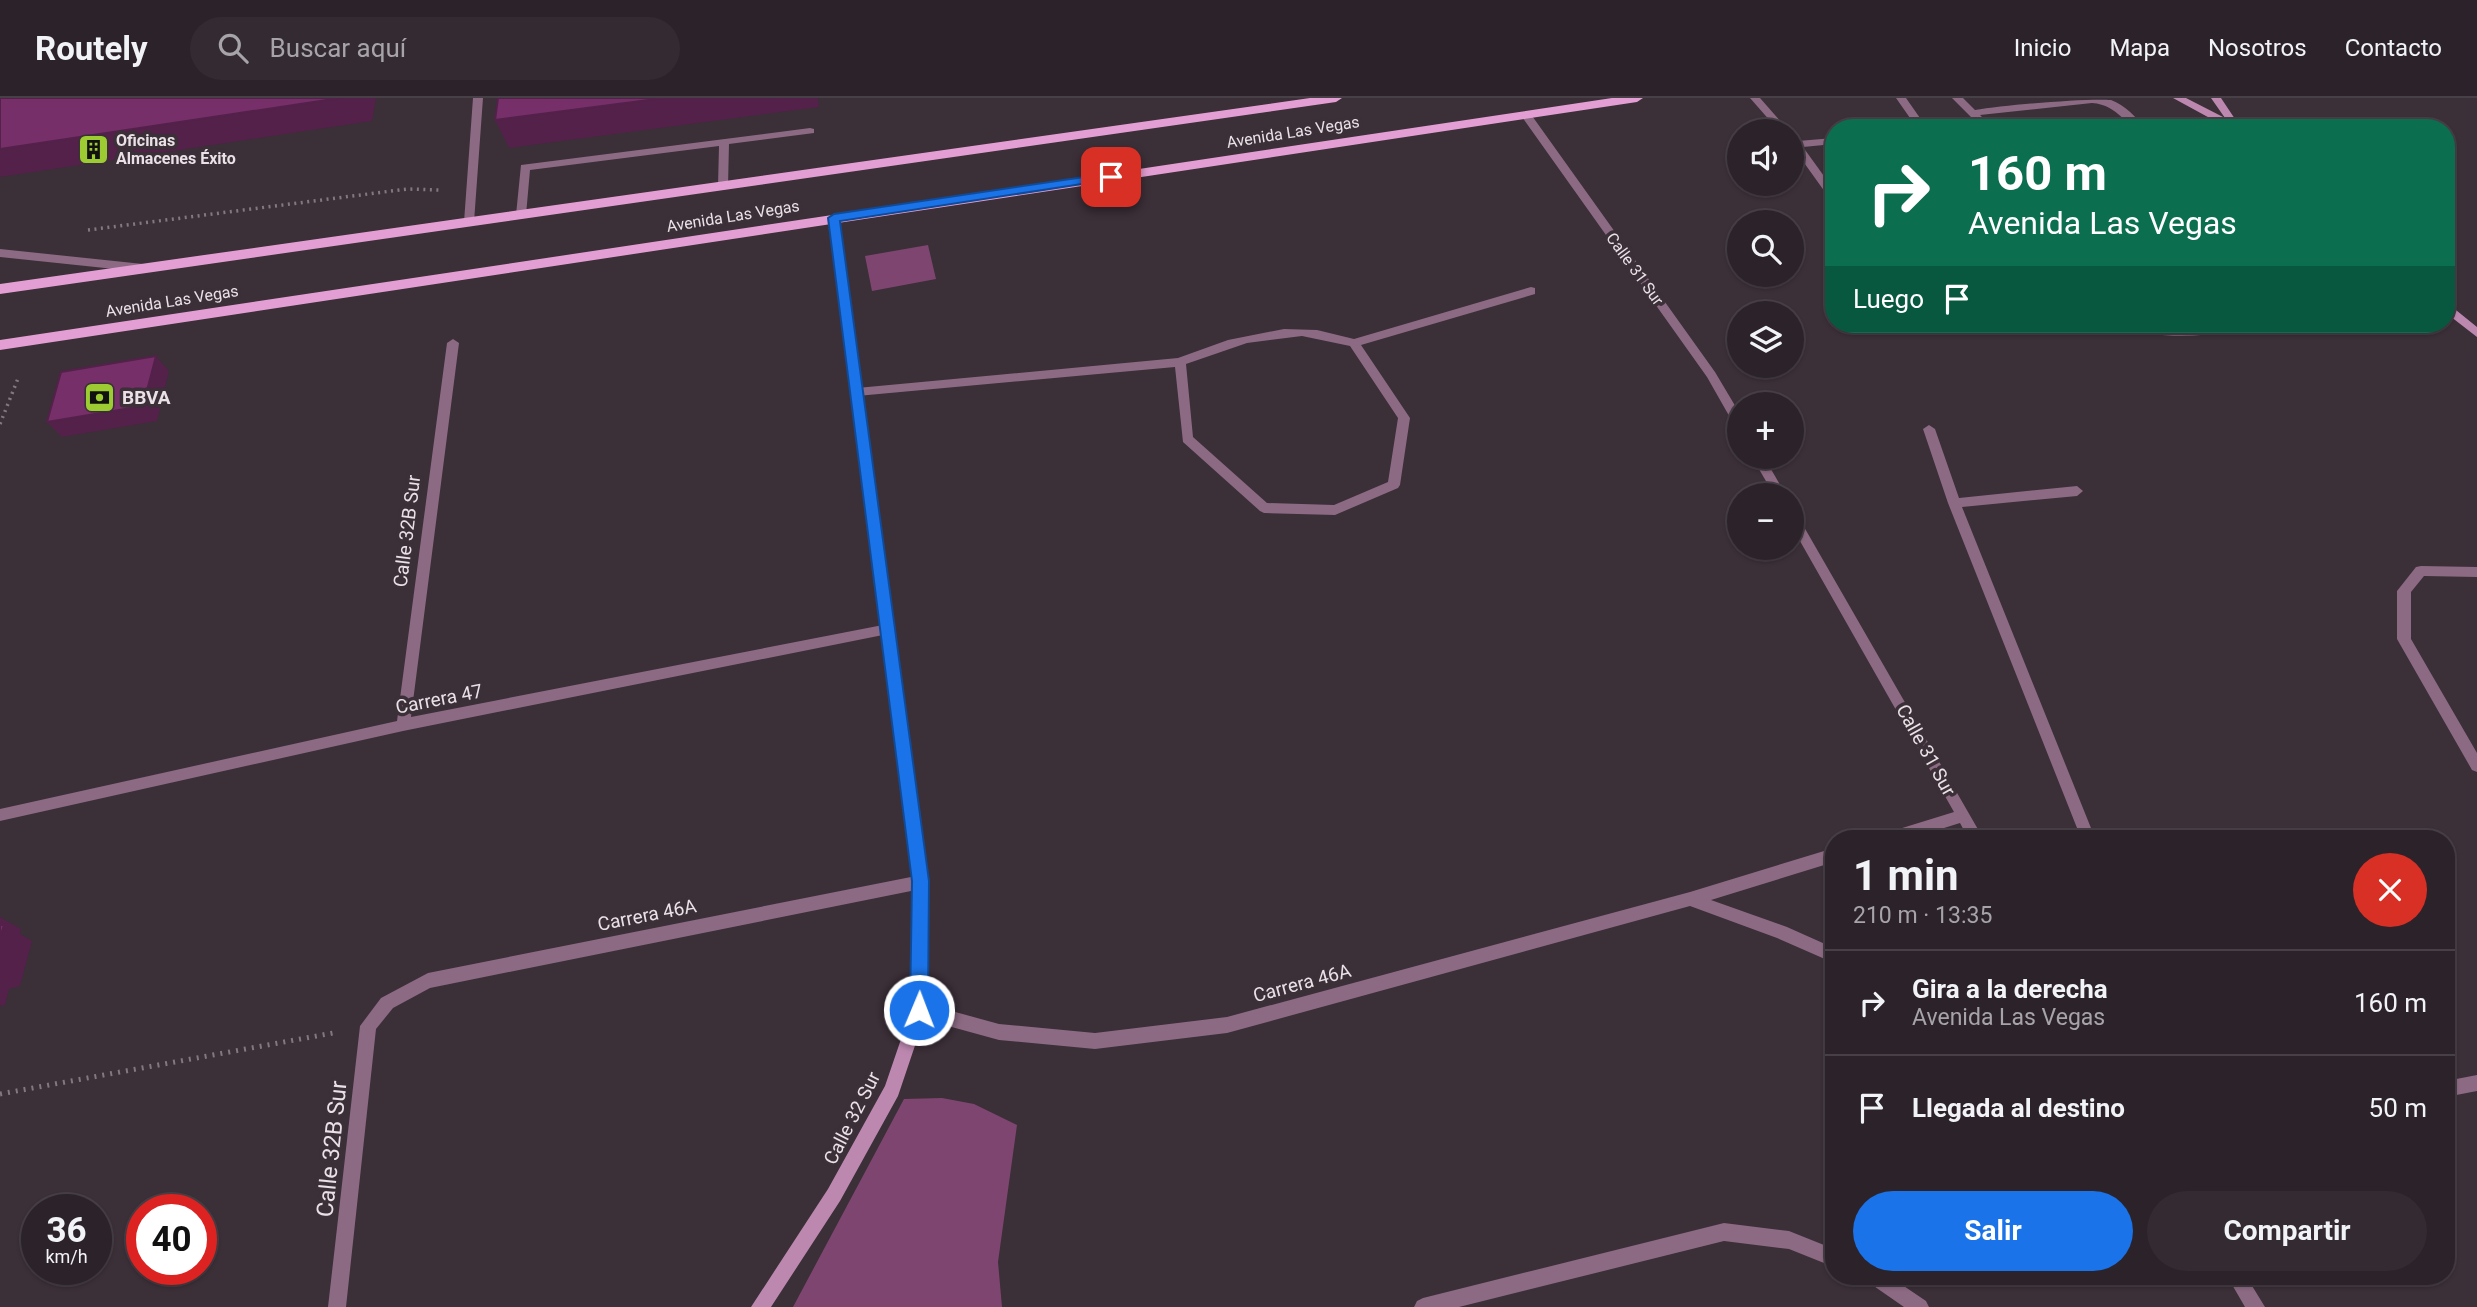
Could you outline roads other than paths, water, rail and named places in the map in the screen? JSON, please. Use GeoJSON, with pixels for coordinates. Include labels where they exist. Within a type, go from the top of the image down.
{"type":"FeatureCollection","features":[{"type":"Feature","properties":{"kind":"main road","name":"Avenida Las Vegas"},"geometry":{"type":"LineString","coordinates":[[0,289],[1336,98]]}},
{"type":"Feature","properties":{"kind":"main road","name":"Avenida Las Vegas"},"geometry":{"type":"LineString","coordinates":[[0,345],[1637,98]]}},
{"type":"Feature","properties":{"kind":"street"},"geometry":{"type":"LineString","coordinates":[[469,222],[478,98]]}},
{"type":"Feature","properties":{"kind":"street"},"geometry":{"type":"LineString","coordinates":[[1755,98],[1773,119]]}},
{"type":"Feature","properties":{"kind":"street"},"geometry":{"type":"LineString","coordinates":[[1901,98],[1916,119]]}},
{"type":"Feature","properties":{"kind":"street"},"geometry":{"type":"LineString","coordinates":[[1957,98],[1978,119]]}},
{"type":"Feature","properties":{"kind":"street"},"geometry":{"type":"LineString","coordinates":[[2178,98],[2219,119]]}},
{"type":"Feature","properties":{"kind":"street"},"geometry":{"type":"LineString","coordinates":[[2216,98],[2230,119]]}},
{"type":"Feature","properties":{"kind":"street"},"geometry":{"type":"LineString","coordinates":[[1972,113],[2074,100],[2104,101],[2122,110],[2131,119]]}},
{"type":"Feature","properties":{"kind":"street","name":"Calle 31 Sur"},"geometry":{"type":"LineString","coordinates":[[1526,115],[1710,375],[1727,403]]}},
{"type":"Feature","properties":{"kind":"street"},"geometry":{"type":"LineString","coordinates":[[521,215],[526,167],[810,131]]}},
{"type":"Feature","properties":{"kind":"street"},"geometry":{"type":"LineString","coordinates":[[1804,142],[1825,141]]}},
{"type":"Feature","properties":{"kind":"street"},"geometry":{"type":"LineString","coordinates":[[723,186],[724,142]]}},
{"type":"Feature","properties":{"kind":"street"},"geometry":{"type":"LineString","coordinates":[[1804,156],[1825,185]]}},
{"type":"Feature","properties":{"kind":"street","name":"Calle 32 Sur"},"geometry":{"type":"LineString","coordinates":[[760,1307],[834,1195],[891,1090],[919,1010],[921,881],[834,218]]}},
{"type":"Feature","properties":{"kind":"street"},"geometry":{"type":"LineString","coordinates":[[0,253],[148,268]]}},
{"type":"Feature","properties":{"kind":"street"},"geometry":{"type":"LineString","coordinates":[[857,392],[1180,362],[1209,349],[1271,336],[1314,333],[1354,343],[1531,291]]}},
{"type":"Feature","properties":{"kind":"street"},"geometry":{"type":"LineString","coordinates":[[2455,314],[2477,333]]}},
{"type":"Feature","properties":{"kind":"street"},"geometry":{"type":"LineString","coordinates":[[2156,333],[2187,333]]}},
{"type":"Feature","properties":{"kind":"street","name":"Calle 32B Sur"},"geometry":{"type":"LineString","coordinates":[[403,725],[453,343]]}},
{"type":"Feature","properties":{"kind":"street"},"geometry":{"type":"LineString","coordinates":[[1180,362],[1188,439],[1264,508],[1335,510],[1394,485],[1405,418],[1354,343]]}},
{"type":"Feature","properties":{"kind":"street"},"geometry":{"type":"LineString","coordinates":[[1929,429],[1954,503],[2085,830]]}},
{"type":"Feature","properties":{"kind":"street"},"geometry":{"type":"LineString","coordinates":[[1954,503],[2077,491]]}},
{"type":"Feature","properties":{"kind":"street","name":"Calle 31 Sur"},"geometry":{"type":"LineString","coordinates":[[1804,537],[1971,830]]}},
{"type":"Feature","properties":{"kind":"street"},"geometry":{"type":"LineString","coordinates":[[2477,572],[2421,571],[2404,591],[2404,639],[2477,766]]}},
{"type":"Feature","properties":{"kind":"street","name":"Carrera 47"},"geometry":{"type":"LineString","coordinates":[[0,815],[403,725],[888,629]]}},
{"type":"Feature","properties":{"kind":"street"},"geometry":{"type":"LineString","coordinates":[[1917,830],[1963,816]]}},
{"type":"Feature","properties":{"kind":"street","name":"Carrera 46A"},"geometry":{"type":"LineString","coordinates":[[919,1010],[999,1032],[1095,1041],[1227,1025],[1690,899],[1825,858]]}},
{"type":"Feature","properties":{"kind":"street","name":"Carrera 46A"},"geometry":{"type":"LineString","coordinates":[[369,1026],[387,1003],[428,981],[921,881]]}},
{"type":"Feature","properties":{"kind":"street"},"geometry":{"type":"LineString","coordinates":[[1690,899],[1781,932],[1825,952]]}},
{"type":"Feature","properties":{"kind":"street","name":"Calle 32B Sur"},"geometry":{"type":"LineString","coordinates":[[337,1307],[369,1026]]}},
{"type":"Feature","properties":{"kind":"street"},"geometry":{"type":"LineString","coordinates":[[2455,1087],[2477,1083]]}},
{"type":"Feature","properties":{"kind":"street"},"geometry":{"type":"LineString","coordinates":[[1423,1307],[1724,1232],[1789,1240],[1825,1254]]}},
{"type":"Feature","properties":{"kind":"street"},"geometry":{"type":"LineString","coordinates":[[1887,1285],[1920,1307]]}},
{"type":"Feature","properties":{"kind":"street"},"geometry":{"type":"LineString","coordinates":[[2242,1285],[2256,1307]]}},
{"type":"Feature","properties":{"kind":"place","name":"Oficinas Almacenes Éxito"},"geometry":{"type":"Point","coordinates":[93,149]}},
{"type":"Feature","properties":{"kind":"place","name":"BBVA"},"geometry":{"type":"Point","coordinates":[99,397]}}]}
